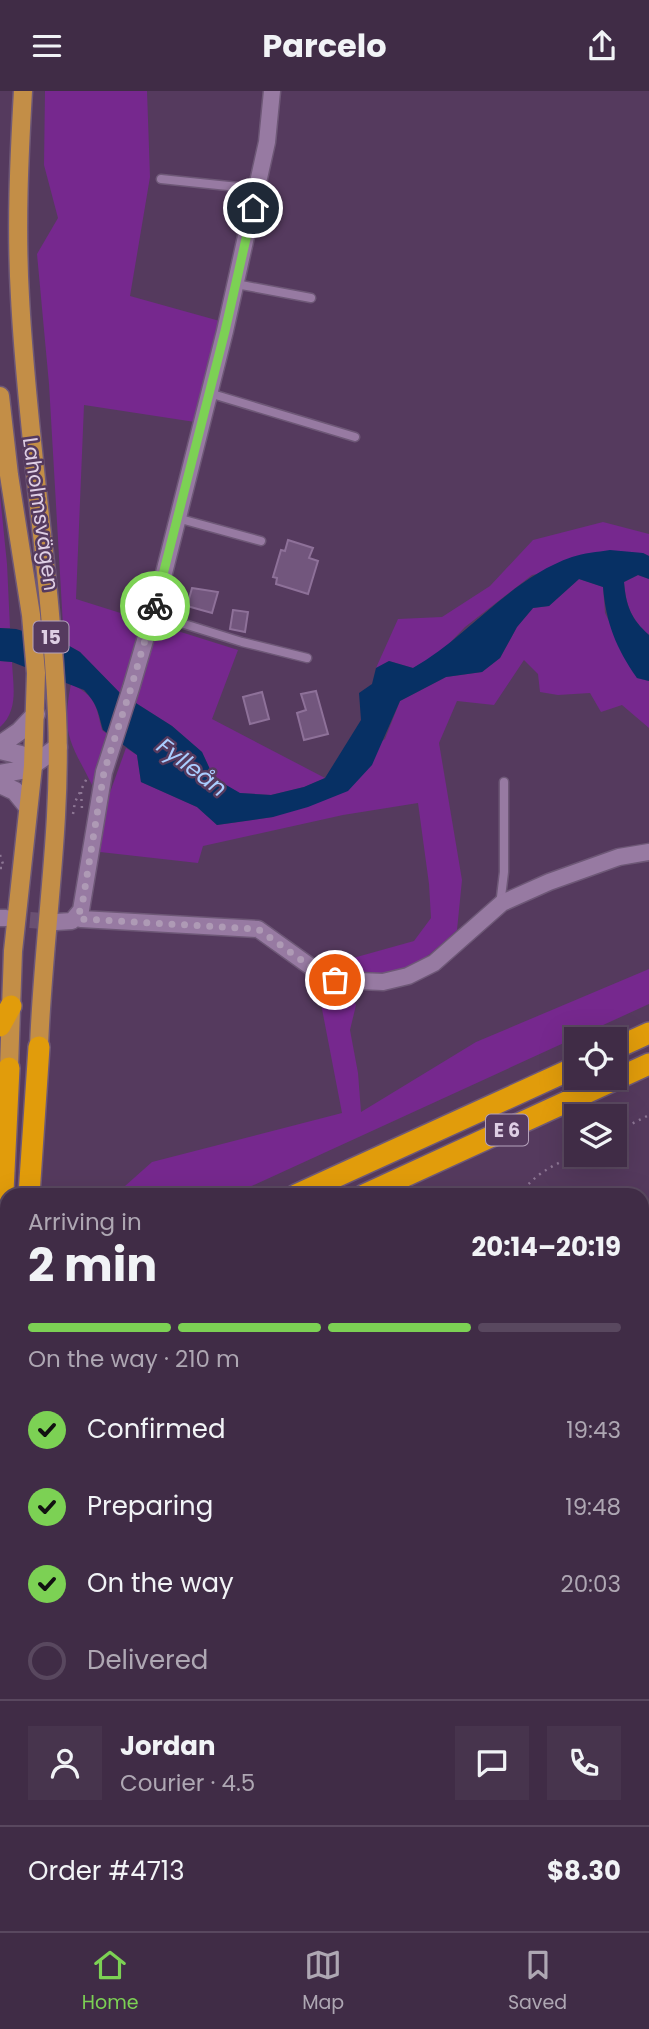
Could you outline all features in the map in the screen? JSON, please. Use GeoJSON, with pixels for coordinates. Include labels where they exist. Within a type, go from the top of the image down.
{"type":"FeatureCollection","features":[{"type":"Feature","properties":{"kind":"highway"},"geometry":{"type":"LineString","coordinates":[[0,1026],[11,1006]]}},
{"type":"Feature","properties":{"kind":"highway"},"geometry":{"type":"LineString","coordinates":[[627,1043],[648,1033]]}},
{"type":"Feature","properties":{"kind":"highway"},"geometry":{"type":"LineString","coordinates":[[36,1097],[22,1078],[3,1066],[39,1047]]}},
{"type":"Feature","properties":{"kind":"highway","name":"Laholmsvägen"},"geometry":{"type":"LineString","coordinates":[[30,1188],[39,1047]]}},
{"type":"Feature","properties":{"kind":"highway","name":"E 6"},"geometry":{"type":"LineString","coordinates":[[379,1188],[649,1063]]}},
{"type":"Feature","properties":{"kind":"highway","name":"Laholmsvägen"},"geometry":{"type":"LineString","coordinates":[[2,1188],[3,1066]]}},
{"type":"Feature","properties":{"kind":"highway","name":"E 6"},"geometry":{"type":"LineString","coordinates":[[311,1188],[564,1072]]}},
{"type":"Feature","properties":{"kind":"main road","name":"Laholmsvägen"},"geometry":{"type":"LineString","coordinates":[[23,91],[17,187],[19,297],[45,561],[65,814],[47,926],[39,1047]]}},
{"type":"Feature","properties":{"kind":"main road","name":"Laholmsvägen"},"geometry":{"type":"LineString","coordinates":[[0,396],[33,638],[36,714],[33,766],[18,895],[11,1006],[3,1066]]}},
{"type":"Feature","properties":{"kind":"main road","name":"Laholmsvägen"},"geometry":{"type":"LineString","coordinates":[[33,766],[65,814]]}},
{"type":"Feature","properties":{"kind":"street"},"geometry":{"type":"LineString","coordinates":[[56,922],[72,921],[78,917],[83,900],[104,772],[152,614],[236,284],[267,142],[272,91]]}},
{"type":"Feature","properties":{"kind":"street"},"geometry":{"type":"LineString","coordinates":[[0,748],[36,714]]}},
{"type":"Feature","properties":{"kind":"street"},"geometry":{"type":"LineString","coordinates":[[0,774],[20,772],[33,766],[58,747]]}},
{"type":"Feature","properties":{"kind":"street"},"geometry":{"type":"LineString","coordinates":[[0,748],[21,755],[33,766]]}},
{"type":"Feature","properties":{"kind":"street"},"geometry":{"type":"LineString","coordinates":[[0,784],[15,791],[28,807]]}},
{"type":"Feature","properties":{"kind":"street"},"geometry":{"type":"LineString","coordinates":[[78,917],[258,929],[321,974],[335,980],[383,982],[408,976],[434,963],[502,903],[549,882],[619,857],[649,852]]}},
{"type":"Feature","properties":{"kind":"lane"},"geometry":{"type":"LineString","coordinates":[[161,179],[257,189]]}},
{"type":"Feature","properties":{"kind":"lane"},"geometry":{"type":"LineString","coordinates":[[236,284],[311,298]]}},
{"type":"Feature","properties":{"kind":"lane"},"geometry":{"type":"LineString","coordinates":[[209,393],[355,437]]}},
{"type":"Feature","properties":{"kind":"lane"},"geometry":{"type":"LineString","coordinates":[[177,518],[261,541]]}},
{"type":"Feature","properties":{"kind":"lane"},"geometry":{"type":"LineString","coordinates":[[152,614],[242,642],[307,658]]}},
{"type":"Feature","properties":{"kind":"lane"},"geometry":{"type":"LineString","coordinates":[[502,903],[504,782]]}},
{"type":"Feature","properties":{"kind":"path"},"geometry":{"type":"LineString","coordinates":[[65,814],[75,802],[90,772],[104,772]]}},
{"type":"Feature","properties":{"kind":"path"},"geometry":{"type":"LineString","coordinates":[[0,855],[2,867]]}},
{"type":"Feature","properties":{"kind":"path"},"geometry":{"type":"LineString","coordinates":[[627,1126],[649,1115]]}},
{"type":"Feature","properties":{"kind":"path"},"geometry":{"type":"LineString","coordinates":[[524,1188],[539,1174],[564,1160]]}},
{"type":"Feature","properties":{"kind":"shaded area"},"geometry":{"type":"Polygon","coordinates":[[[45,91],[147,91],[150,177],[130,296],[234,325],[208,424],[84,405],[76,599],[238,650],[212,719],[325,778],[304,787],[271,795],[239,793],[214,778],[202,752],[172,726],[120,693],[80,652],[64,643],[49,384],[37,254],[58,218],[44,165],[45,91]]]}},
{"type":"Feature","properties":{"kind":"shaded area"},"geometry":{"type":"Polygon","coordinates":[[[0,495],[7,564],[10,628],[0,628],[0,495]]]}},
{"type":"Feature","properties":{"kind":"shaded area"},"geometry":{"type":"Polygon","coordinates":[[[603,522],[649,534],[649,556],[643,553],[532,575],[465,627],[440,653],[413,668],[389,661],[376,668],[398,619],[442,617],[490,586],[533,540],[603,522]]]}},
{"type":"Feature","properties":{"kind":"shaded area"},"geometry":{"type":"Polygon","coordinates":[[[638,575],[649,579],[649,635],[630,611],[626,598],[624,582],[638,575]]]}},
{"type":"Feature","properties":{"kind":"shaded area"},"geometry":{"type":"Polygon","coordinates":[[[579,579],[603,587],[605,613],[637,678],[649,681],[649,728],[622,705],[601,712],[590,693],[558,695],[540,692],[538,674],[524,660],[494,705],[457,701],[439,743],[462,880],[457,930],[421,960],[401,972],[373,977],[340,973],[356,1005],[350,1030],[358,1073],[361,1112],[476,1042],[649,969],[649,1004],[599,1027],[564,1027],[564,1043],[247,1188],[123,1188],[152,1162],[342,1113],[317,983],[328,965],[414,941],[431,918],[418,803],[343,815],[203,846],[198,863],[100,852],[108,798],[126,748],[137,755],[141,782],[197,807],[217,825],[273,817],[385,739],[400,701],[446,677],[482,672],[500,658],[517,627],[533,608],[549,606],[579,579]]]}},
{"type":"Feature","properties":{"kind":"shaded area"},"geometry":{"type":"Polygon","coordinates":[[[0,661],[12,662],[14,688],[10,713],[0,727],[0,661]]]}},
{"type":"Feature","properties":{"kind":"shaded area"},"geometry":{"type":"Polygon","coordinates":[[[71,684],[90,697],[102,730],[107,734],[92,785],[69,737],[67,715],[71,684]]]}},
{"type":"Feature","properties":{"kind":"water","name":"Fylleån"},"geometry":{"type":"Polygon","coordinates":[[[610,550],[649,556],[649,579],[638,575],[624,582],[630,611],[649,635],[649,681],[637,678],[618,646],[610,624],[603,587],[579,579],[549,606],[533,608],[517,627],[500,658],[482,672],[446,677],[400,701],[372,765],[348,791],[273,817],[217,825],[197,807],[141,782],[137,755],[103,730],[95,705],[84,690],[12,662],[0,661],[0,628],[16,629],[64,643],[80,652],[120,693],[172,726],[202,752],[214,778],[240,793],[271,795],[304,787],[325,778],[361,720],[359,693],[372,684],[376,668],[389,661],[413,668],[453,640],[528,579],[572,557],[610,550]]]}},
{"type":"Feature","properties":{"kind":"building"},"geometry":{"type":"Polygon","coordinates":[[[288,540],[313,548],[309,558],[318,561],[308,594],[276,584],[277,578],[273,577],[281,550],[285,551],[288,540]]]}},
{"type":"Feature","properties":{"kind":"building"},"geometry":{"type":"Polygon","coordinates":[[[192,588],[218,592],[212,613],[187,606],[192,588]]]}},
{"type":"Feature","properties":{"kind":"building"},"geometry":{"type":"Polygon","coordinates":[[[233,610],[248,612],[245,632],[230,629],[233,610]]]}},
{"type":"Feature","properties":{"kind":"building"},"geometry":{"type":"Polygon","coordinates":[[[316,691],[328,734],[304,740],[297,713],[306,710],[301,694],[316,691]]]}},
{"type":"Feature","properties":{"kind":"building"},"geometry":{"type":"Polygon","coordinates":[[[262,692],[269,719],[250,724],[243,697],[262,692]]]}},
{"type":"Feature","properties":{"kind":"tunnel"},"geometry":{"type":"LineString","coordinates":[[6,918],[56,922]]}},
{"type":"Feature","properties":{"kind":"way so far"},"geometry":{"type":"LineString","coordinates":[[155,606],[104,772],[78,917],[258,929],[321,974],[335,980]]}},
{"type":"Feature","properties":{"kind":"route"},"geometry":{"type":"LineString","coordinates":[[155,606],[225,331],[253,208]]}}]}
